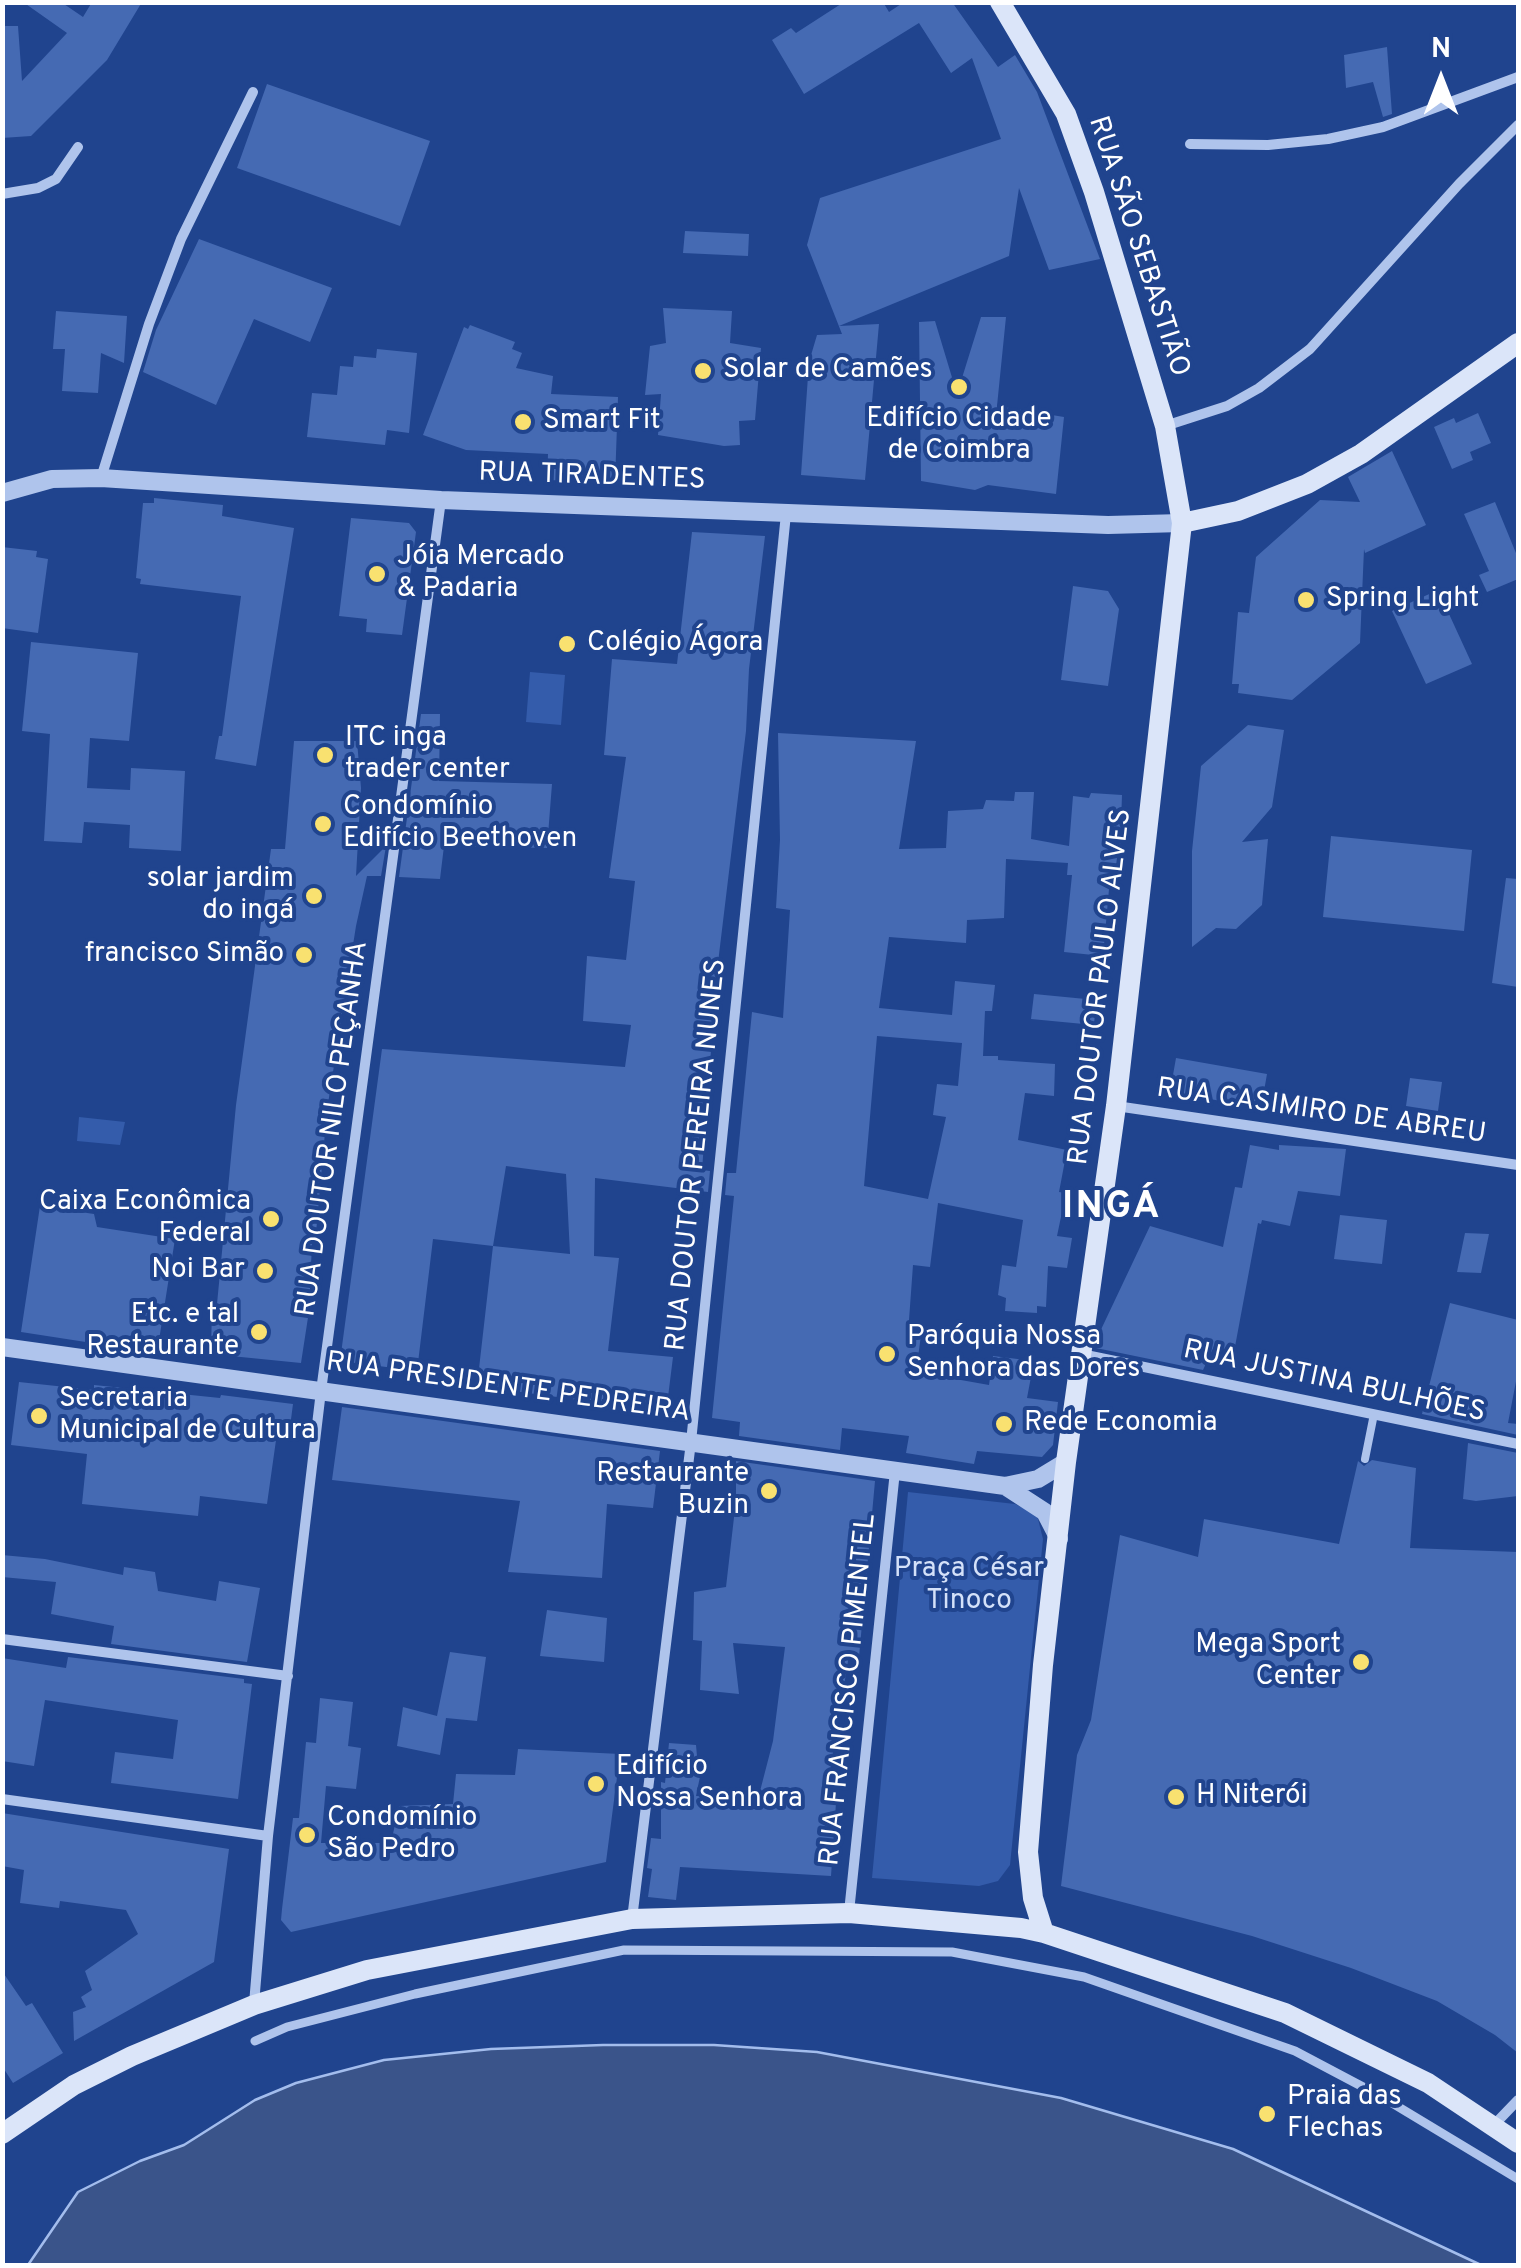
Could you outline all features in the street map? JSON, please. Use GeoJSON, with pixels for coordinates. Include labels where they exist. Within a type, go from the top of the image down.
{"type":"FeatureCollection","features":[{"type":"Feature","properties":{"kind":"main road","name":"RUA SÃO SEBASTIÃO"},"geometry":{"type":"LineString","coordinates":[[1000,2],[1066,114],[1094,192],[1165,426],[1182,523]]}},
{"type":"Feature","properties":{"kind":"main road"},"geometry":{"type":"LineString","coordinates":[[1182,523],[1238,511],[1307,484],[1361,454],[1518,343]]}},
{"type":"Feature","properties":{"kind":"main road","name":"RUA DOUTOR PAULO ALVES"},"geometry":{"type":"LineString","coordinates":[[1044,1933],[1033,1898],[1028,1852],[1043,1665],[1066,1462],[1116,1106],[1182,523]]}},
{"type":"Feature","properties":{"kind":"main road"},"geometry":{"type":"LineString","coordinates":[[2,2134],[74,2086],[254,2005],[367,1970],[632,1919],[849,1914],[1022,1928],[1285,2012],[1428,2084],[1518,2143]]}},
{"type":"Feature","properties":{"kind":"street"},"geometry":{"type":"LineString","coordinates":[[1190,144],[1268,146],[1328,139],[1383,126],[1518,77]]}},
{"type":"Feature","properties":{"kind":"street"},"geometry":{"type":"LineString","coordinates":[[101,478],[149,324],[182,239],[253,92]]}},
{"type":"Feature","properties":{"kind":"street"},"geometry":{"type":"LineString","coordinates":[[1165,426],[1228,406],[1310,350],[1459,184],[1518,125]]}},
{"type":"Feature","properties":{"kind":"street"},"geometry":{"type":"LineString","coordinates":[[2,194],[38,188],[56,179],[78,148]]}},
{"type":"Feature","properties":{"kind":"street","name":"RUA TIRADENTES"},"geometry":{"type":"LineString","coordinates":[[2,492],[52,479],[101,478],[441,500],[1108,525],[1182,523]]}},
{"type":"Feature","properties":{"kind":"street","name":"RUA DOUTOR NILO PEÇANHA"},"geometry":{"type":"LineString","coordinates":[[254,2005],[268,1836],[321,1391],[441,500]]}},
{"type":"Feature","properties":{"kind":"street","name":"RUA DOUTOR PEREIRA NUNES"},"geometry":{"type":"LineString","coordinates":[[632,1919],[691,1442],[786,514]]}},
{"type":"Feature","properties":{"kind":"street","name":"RUA CASIMIRO DE ABREU"},"geometry":{"type":"LineString","coordinates":[[1116,1106],[1518,1166]]}},
{"type":"Feature","properties":{"kind":"street","name":"RUA PRESIDENTE PEDREIRA"},"geometry":{"type":"LineString","coordinates":[[2,1347],[1005,1486],[1038,1479],[1066,1462]]}},
{"type":"Feature","properties":{"kind":"street","name":"RUA JUSTINA BULHÕES"},"geometry":{"type":"LineString","coordinates":[[1081,1354],[1518,1444]]}},
{"type":"Feature","properties":{"kind":"street","name":"RUA FRANCISCO PIMENTEL"},"geometry":{"type":"LineString","coordinates":[[849,1914],[895,1471]]}},
{"type":"Feature","properties":{"kind":"street","name":"RUA PRESIDENTE PEDREIRA"},"geometry":{"type":"LineString","coordinates":[[1005,1486],[1045,1512],[1060,1539]]}},
{"type":"Feature","properties":{"kind":"street"},"geometry":{"type":"LineString","coordinates":[[2,1640],[288,1676]]}},
{"type":"Feature","properties":{"kind":"street"},"geometry":{"type":"LineString","coordinates":[[2,1799],[268,1836]]}},
{"type":"Feature","properties":{"kind":"street"},"geometry":{"type":"LineString","coordinates":[[255,2041],[286,2027],[415,1994],[624,1950],[952,1952],[1084,1977],[1295,2052],[1382,2096],[1518,2179]]}},
{"type":"Feature","properties":{"kind":"street"},"geometry":{"type":"LineString","coordinates":[[1492,2126],[1518,2100]]}},
{"type":"Feature","properties":{"kind":"lane"},"geometry":{"type":"LineString","coordinates":[[1365,1459],[1374,1414]]}},
{"type":"Feature","properties":{"kind":"green space"},"geometry":{"type":"Polygon","coordinates":[[[530,672],[565,675],[561,725],[526,722],[530,672]]]}},
{"type":"Feature","properties":{"kind":"green space"},"geometry":{"type":"Polygon","coordinates":[[[79,1117],[125,1122],[120,1145],[77,1141],[79,1117]]]}},
{"type":"Feature","properties":{"kind":"green space","name":"Praça César Tinoco"},"geometry":{"type":"Polygon","coordinates":[[[908,1492],[1015,1504],[1037,1515],[1043,1539],[1010,1865],[998,1881],[979,1886],[872,1878],[908,1492]]]}},
{"type":"Feature","properties":{"kind":"shaded area"},"geometry":{"type":"Polygon","coordinates":[[[714,2045],[817,2052],[1061,2098],[1233,2149],[1481,2265],[28,2265],[78,2192],[140,2161],[184,2145],[255,2100],[296,2083],[384,2060],[491,2049],[714,2045]]]}},
{"type":"Feature","properties":{"kind":"building"},"geometry":{"type":"Polygon","coordinates":[[[23,2],[61,2],[83,17],[92,2],[142,2],[107,60],[31,136],[2,138],[2,26],[18,26],[22,81],[67,33],[23,2]]]}},
{"type":"Feature","properties":{"kind":"building"},"geometry":{"type":"Polygon","coordinates":[[[844,2],[883,2],[889,12],[904,2],[952,2],[998,67],[1015,55],[1037,92],[1100,259],[1049,270],[1019,188],[1009,256],[839,326],[879,324],[865,480],[801,475],[809,362],[817,335],[842,334],[807,245],[820,198],[1001,139],[972,58],[951,73],[919,23],[804,94],[772,40],[791,28],[796,33],[844,2]]]}},
{"type":"Feature","properties":{"kind":"building"},"geometry":{"type":"Polygon","coordinates":[[[1387,47],[1392,114],[1383,117],[1373,82],[1346,88],[1344,55],[1387,47]]]}},
{"type":"Feature","properties":{"kind":"building"},"geometry":{"type":"Polygon","coordinates":[[[267,84],[430,141],[400,226],[237,168],[267,84]]]}},
{"type":"Feature","properties":{"kind":"building"},"geometry":{"type":"Polygon","coordinates":[[[685,231],[749,234],[748,256],[683,253],[685,231]]]}},
{"type":"Feature","properties":{"kind":"building"},"geometry":{"type":"Polygon","coordinates":[[[199,239],[332,288],[310,342],[254,319],[216,405],[143,372],[156,330],[199,239]]]}},
{"type":"Feature","properties":{"kind":"building","name":"Solar de Camões"},"geometry":{"type":"Polygon","coordinates":[[[663,308],[732,311],[730,343],[761,348],[755,420],[739,421],[740,445],[658,435],[661,394],[645,395],[650,346],[666,343],[663,308]]]}},
{"type":"Feature","properties":{"kind":"building"},"geometry":{"type":"Polygon","coordinates":[[[56,311],[127,316],[124,363],[101,353],[98,393],[62,391],[65,349],[53,349],[56,311]]]}},
{"type":"Feature","properties":{"kind":"building","name":"Edifício Cidade de Coimbra"},"geometry":{"type":"Polygon","coordinates":[[[981,317],[1006,317],[997,406],[1064,417],[1056,494],[988,485],[975,490],[921,481],[919,322],[935,321],[957,394],[981,317]]]}},
{"type":"Feature","properties":{"kind":"building"},"geometry":{"type":"Polygon","coordinates":[[[470,325],[515,342],[512,349],[522,353],[516,368],[553,376],[551,394],[618,397],[615,482],[547,480],[548,454],[466,450],[423,435],[464,327],[468,329],[470,325]]]}},
{"type":"Feature","properties":{"kind":"building"},"geometry":{"type":"Polygon","coordinates":[[[377,349],[417,353],[409,433],[387,430],[385,445],[307,437],[312,393],[337,395],[340,366],[353,367],[354,356],[376,358],[377,349]]]}},
{"type":"Feature","properties":{"kind":"building"},"geometry":{"type":"Polygon","coordinates":[[[1478,413],[1491,443],[1470,452],[1473,460],[1452,469],[1434,427],[1478,413]]]}},
{"type":"Feature","properties":{"kind":"building","name":"Spring Light"},"geometry":{"type":"Polygon","coordinates":[[[1392,451],[1426,525],[1365,553],[1364,549],[1360,643],[1292,700],[1238,693],[1239,684],[1232,684],[1238,612],[1249,613],[1256,557],[1320,500],[1360,502],[1348,477],[1392,451]]]}},
{"type":"Feature","properties":{"kind":"building"},"geometry":{"type":"Polygon","coordinates":[[[154,498],[223,505],[222,516],[294,528],[256,766],[215,759],[222,736],[241,596],[140,584],[141,579],[136,578],[143,503],[154,503],[154,498]]]}},
{"type":"Feature","properties":{"kind":"building"},"geometry":{"type":"Polygon","coordinates":[[[1495,502],[1518,558],[1518,579],[1487,592],[1479,575],[1489,571],[1464,514],[1495,502]]]}},
{"type":"Feature","properties":{"kind":"building","name":"Jóia Mercado & Padaria"},"geometry":{"type":"Polygon","coordinates":[[[351,518],[409,523],[416,532],[402,635],[366,632],[367,619],[339,616],[351,518]]]}},
{"type":"Feature","properties":{"kind":"building"},"geometry":{"type":"Polygon","coordinates":[[[692,532],[765,536],[717,971],[702,1170],[710,1171],[708,1192],[595,1178],[594,1256],[619,1258],[608,1351],[673,1357],[667,1405],[602,1399],[601,1403],[477,1386],[493,1246],[433,1239],[417,1371],[340,1361],[382,1049],[625,1067],[631,1025],[583,1021],[587,956],[626,960],[635,881],[609,878],[626,757],[604,755],[612,659],[677,664],[692,532]],[[506,1166],[493,1246],[570,1254],[566,1174],[506,1166]]]}},
{"type":"Feature","properties":{"kind":"building"},"geometry":{"type":"Polygon","coordinates":[[[2,547],[37,551],[36,557],[48,559],[38,633],[2,628],[2,547]]]}},
{"type":"Feature","properties":{"kind":"building"},"geometry":{"type":"Polygon","coordinates":[[[1073,586],[1108,591],[1119,609],[1108,686],[1061,680],[1073,586]]]}},
{"type":"Feature","properties":{"kind":"building"},"geometry":{"type":"Polygon","coordinates":[[[1438,590],[1472,664],[1426,684],[1392,611],[1438,590]]]}},
{"type":"Feature","properties":{"kind":"building"},"geometry":{"type":"Polygon","coordinates":[[[31,642],[138,653],[129,741],[90,738],[87,788],[130,790],[131,768],[185,771],[181,851],[129,848],[130,825],[84,822],[82,843],[44,841],[50,734],[22,731],[31,642]]]}},
{"type":"Feature","properties":{"kind":"building"},"geometry":{"type":"Polygon","coordinates":[[[421,714],[440,714],[439,781],[552,784],[547,848],[444,846],[440,879],[399,877],[421,714]]]}},
{"type":"Feature","properties":{"kind":"building"},"geometry":{"type":"Polygon","coordinates":[[[1248,725],[1284,730],[1272,807],[1242,842],[1268,839],[1262,905],[1236,929],[1216,928],[1192,947],[1192,851],[1201,766],[1248,725]]]}},
{"type":"Feature","properties":{"kind":"building"},"geometry":{"type":"Polygon","coordinates":[[[778,733],[916,741],[899,849],[946,848],[948,811],[983,809],[986,800],[1014,801],[1015,792],[1034,792],[1031,839],[1069,846],[1073,796],[1122,795],[1119,879],[1110,878],[1103,956],[1064,952],[1072,875],[1067,875],[1068,863],[1006,859],[1004,918],[967,920],[966,943],[889,937],[879,1008],[952,1015],[955,981],[995,985],[992,1011],[985,1011],[983,1056],[1055,1064],[1054,1096],[1025,1093],[1018,1140],[1067,1150],[1059,1192],[1066,1193],[1057,1236],[1072,1238],[1067,1268],[1048,1266],[1046,1307],[1037,1306],[1037,1313],[1005,1311],[1006,1298],[998,1295],[1002,1265],[1016,1267],[1023,1220],[938,1203],[930,1267],[913,1265],[909,1320],[921,1335],[916,1372],[989,1385],[993,1356],[1034,1361],[1027,1398],[1058,1402],[1053,1445],[1042,1457],[977,1451],[974,1464],[906,1453],[909,1436],[842,1428],[840,1450],[739,1436],[740,1422],[712,1418],[734,1196],[725,1195],[727,1173],[736,1173],[752,1012],[783,1018],[790,910],[776,908],[780,840],[778,733]],[[877,1036],[864,1186],[928,1199],[946,1117],[933,1115],[937,1084],[958,1086],[962,1043],[877,1036]]]}},
{"type":"Feature","properties":{"kind":"building"},"geometry":{"type":"Polygon","coordinates":[[[294,741],[357,741],[361,788],[356,876],[386,846],[381,876],[367,876],[356,926],[327,1110],[301,1363],[211,1354],[212,1303],[217,1304],[236,1105],[271,849],[285,849],[294,741]]]}},
{"type":"Feature","properties":{"kind":"building"},"geometry":{"type":"Polygon","coordinates":[[[1331,836],[1472,850],[1464,931],[1323,917],[1331,836]]]}},
{"type":"Feature","properties":{"kind":"building"},"geometry":{"type":"Polygon","coordinates":[[[1506,878],[1518,879],[1518,987],[1492,983],[1506,878]]]}},
{"type":"Feature","properties":{"kind":"building"},"geometry":{"type":"Polygon","coordinates":[[[1034,994],[1096,1000],[1094,1025],[1031,1019],[1034,994]]]}},
{"type":"Feature","properties":{"kind":"building"},"geometry":{"type":"Polygon","coordinates":[[[1176,1058],[1267,1074],[1261,1108],[1170,1092],[1176,1058]]]}},
{"type":"Feature","properties":{"kind":"building"},"geometry":{"type":"Polygon","coordinates":[[[1410,1078],[1442,1082],[1438,1111],[1406,1106],[1410,1078]]]}},
{"type":"Feature","properties":{"kind":"building"},"geometry":{"type":"Polygon","coordinates":[[[1250,1145],[1279,1150],[1279,1145],[1346,1149],[1340,1196],[1298,1191],[1290,1226],[1262,1220],[1258,1223],[1234,1352],[1214,1346],[1203,1370],[1096,1348],[1097,1338],[1150,1226],[1223,1247],[1235,1187],[1242,1188],[1250,1145]]]}},
{"type":"Feature","properties":{"kind":"building"},"geometry":{"type":"Polygon","coordinates":[[[40,1206],[94,1214],[97,1227],[175,1239],[157,1353],[21,1332],[40,1206]]]}},
{"type":"Feature","properties":{"kind":"building"},"geometry":{"type":"Polygon","coordinates":[[[1340,1215],[1387,1220],[1382,1264],[1334,1259],[1340,1215]]]}},
{"type":"Feature","properties":{"kind":"building"},"geometry":{"type":"Polygon","coordinates":[[[1465,1233],[1489,1234],[1481,1273],[1457,1272],[1465,1233]]]}},
{"type":"Feature","properties":{"kind":"building"},"geometry":{"type":"Polygon","coordinates":[[[1450,1303],[1518,1320],[1518,1371],[1508,1423],[1518,1424],[1518,1435],[1422,1414],[1450,1303]]]}},
{"type":"Feature","properties":{"kind":"building"},"geometry":{"type":"Polygon","coordinates":[[[19,1382],[94,1390],[94,1385],[220,1398],[221,1395],[293,1404],[290,1427],[278,1426],[267,1504],[200,1496],[198,1516],[82,1504],[87,1454],[11,1445],[19,1382]]]}},
{"type":"Feature","properties":{"kind":"building"},"geometry":{"type":"Polygon","coordinates":[[[342,1407],[660,1451],[653,1508],[607,1504],[602,1578],[508,1572],[520,1501],[332,1480],[342,1407]]]}},
{"type":"Feature","properties":{"kind":"building"},"geometry":{"type":"Polygon","coordinates":[[[1468,1443],[1518,1453],[1518,1496],[1463,1499],[1468,1443]]]}},
{"type":"Feature","properties":{"kind":"building"},"geometry":{"type":"Polygon","coordinates":[[[1372,1460],[1416,1468],[1410,1548],[1518,1552],[1518,2053],[1437,2001],[1351,1968],[1252,1936],[1061,1886],[1077,1755],[1091,1720],[1120,1535],[1198,1557],[1204,1519],[1339,1544],[1358,1461],[1364,1466],[1372,1460]]]}},
{"type":"Feature","properties":{"kind":"building"},"geometry":{"type":"Polygon","coordinates":[[[736,1461],[875,1481],[859,1657],[849,1655],[825,1802],[836,1803],[831,1876],[680,1867],[676,1900],[648,1897],[651,1838],[661,1839],[661,1782],[665,1783],[669,1743],[696,1745],[697,1756],[704,1757],[696,1796],[758,1799],[773,1741],[785,1647],[733,1643],[739,1694],[700,1690],[702,1641],[693,1640],[694,1592],[726,1587],[736,1500],[736,1461]]]}},
{"type":"Feature","properties":{"kind":"building"},"geometry":{"type":"Polygon","coordinates":[[[2,1555],[45,1559],[123,1575],[124,1567],[155,1572],[158,1591],[216,1601],[219,1581],[260,1588],[247,1662],[111,1644],[114,1626],[51,1614],[56,1582],[2,1577],[2,1555]]]}},
{"type":"Feature","properties":{"kind":"building"},"geometry":{"type":"Polygon","coordinates":[[[547,1610],[607,1618],[604,1662],[540,1656],[547,1610]]]}},
{"type":"Feature","properties":{"kind":"building"},"geometry":{"type":"Polygon","coordinates":[[[450,1652],[486,1657],[477,1721],[446,1718],[440,1755],[397,1746],[403,1707],[437,1716],[450,1652]]]}},
{"type":"Feature","properties":{"kind":"building"},"geometry":{"type":"Polygon","coordinates":[[[68,1657],[244,1679],[244,1683],[252,1684],[238,1799],[111,1783],[115,1752],[173,1759],[178,1720],[45,1700],[34,1766],[2,1761],[2,1658],[66,1668],[68,1657]]]}},
{"type":"Feature","properties":{"kind":"building"},"geometry":{"type":"Polygon","coordinates":[[[320,1698],[353,1702],[348,1746],[361,1748],[356,1789],[326,1786],[321,1843],[391,1843],[399,1806],[453,1804],[456,1774],[515,1775],[518,1749],[620,1754],[606,1862],[291,1932],[281,1920],[293,1818],[299,1818],[306,1742],[316,1743],[320,1698]]]}},
{"type":"Feature","properties":{"kind":"building"},"geometry":{"type":"Polygon","coordinates":[[[2,1813],[229,1849],[214,1962],[74,2041],[73,2012],[86,2007],[81,1997],[92,1990],[85,1971],[138,1934],[126,1910],[60,1901],[59,1908],[20,1903],[24,1870],[2,1866],[2,1813]]]}},
{"type":"Feature","properties":{"kind":"building"},"geometry":{"type":"Polygon","coordinates":[[[2,1971],[26,2006],[32,2003],[63,2053],[13,2083],[2,2066],[2,1971]]]}},
{"type":"Feature","properties":{"kind":"place","name":"Solar de Camões"},"geometry":{"type":"Point","coordinates":[703,371]}},
{"type":"Feature","properties":{"kind":"place","name":"Edifício Cidade de Coimbra"},"geometry":{"type":"Point","coordinates":[959,387]}},
{"type":"Feature","properties":{"kind":"place","name":"Smart Fit"},"geometry":{"type":"Point","coordinates":[523,422]}},
{"type":"Feature","properties":{"kind":"place","name":"Jóia Mercado & Padaria"},"geometry":{"type":"Point","coordinates":[377,574]}},
{"type":"Feature","properties":{"kind":"place","name":"Spring Light"},"geometry":{"type":"Point","coordinates":[1306,600]}},
{"type":"Feature","properties":{"kind":"place","name":"Colégio Ágora"},"geometry":{"type":"Point","coordinates":[567,644]}},
{"type":"Feature","properties":{"kind":"place","name":"ITC inga trader center"},"geometry":{"type":"Point","coordinates":[325,755]}},
{"type":"Feature","properties":{"kind":"place","name":"Condomínio Edifício Beethoven"},"geometry":{"type":"Point","coordinates":[323,824]}},
{"type":"Feature","properties":{"kind":"place","name":"solar jardim do ingá"},"geometry":{"type":"Point","coordinates":[314,896]}},
{"type":"Feature","properties":{"kind":"place","name":"francisco Simão"},"geometry":{"type":"Point","coordinates":[304,955]}},
{"type":"Feature","properties":{"kind":"place","name":"Caixa Econômica Federal"},"geometry":{"type":"Point","coordinates":[271,1219]}},
{"type":"Feature","properties":{"kind":"place","name":"Noi Bar"},"geometry":{"type":"Point","coordinates":[265,1271]}},
{"type":"Feature","properties":{"kind":"place","name":"Etc. e tal Restaurante"},"geometry":{"type":"Point","coordinates":[259,1332]}},
{"type":"Feature","properties":{"kind":"place","name":"Paróquia Nossa Senhora das Dores"},"geometry":{"type":"Point","coordinates":[887,1354]}},
{"type":"Feature","properties":{"kind":"place","name":"Secretaria Municipal de Cultura"},"geometry":{"type":"Point","coordinates":[39,1416]}},
{"type":"Feature","properties":{"kind":"place","name":"Rede Economia"},"geometry":{"type":"Point","coordinates":[1004,1424]}},
{"type":"Feature","properties":{"kind":"place","name":"Restaurante Buzin"},"geometry":{"type":"Point","coordinates":[769,1491]}},
{"type":"Feature","properties":{"kind":"place","name":"Mega Sport Center"},"geometry":{"type":"Point","coordinates":[1361,1662]}},
{"type":"Feature","properties":{"kind":"place","name":"Edifício Nossa Senhora"},"geometry":{"type":"Point","coordinates":[596,1784]}},
{"type":"Feature","properties":{"kind":"place","name":"H Niterói"},"geometry":{"type":"Point","coordinates":[1176,1797]}},
{"type":"Feature","properties":{"kind":"place","name":"Condomínio São Pedro"},"geometry":{"type":"Point","coordinates":[307,1835]}},
{"type":"Feature","properties":{"kind":"place","name":"Praia das Flechas"},"geometry":{"type":"Point","coordinates":[1267,2114]}},
{"type":"Feature","properties":{"kind":"district","name":"INGÁ"},"geometry":{"type":"Point","coordinates":[1112,1209]}}]}
